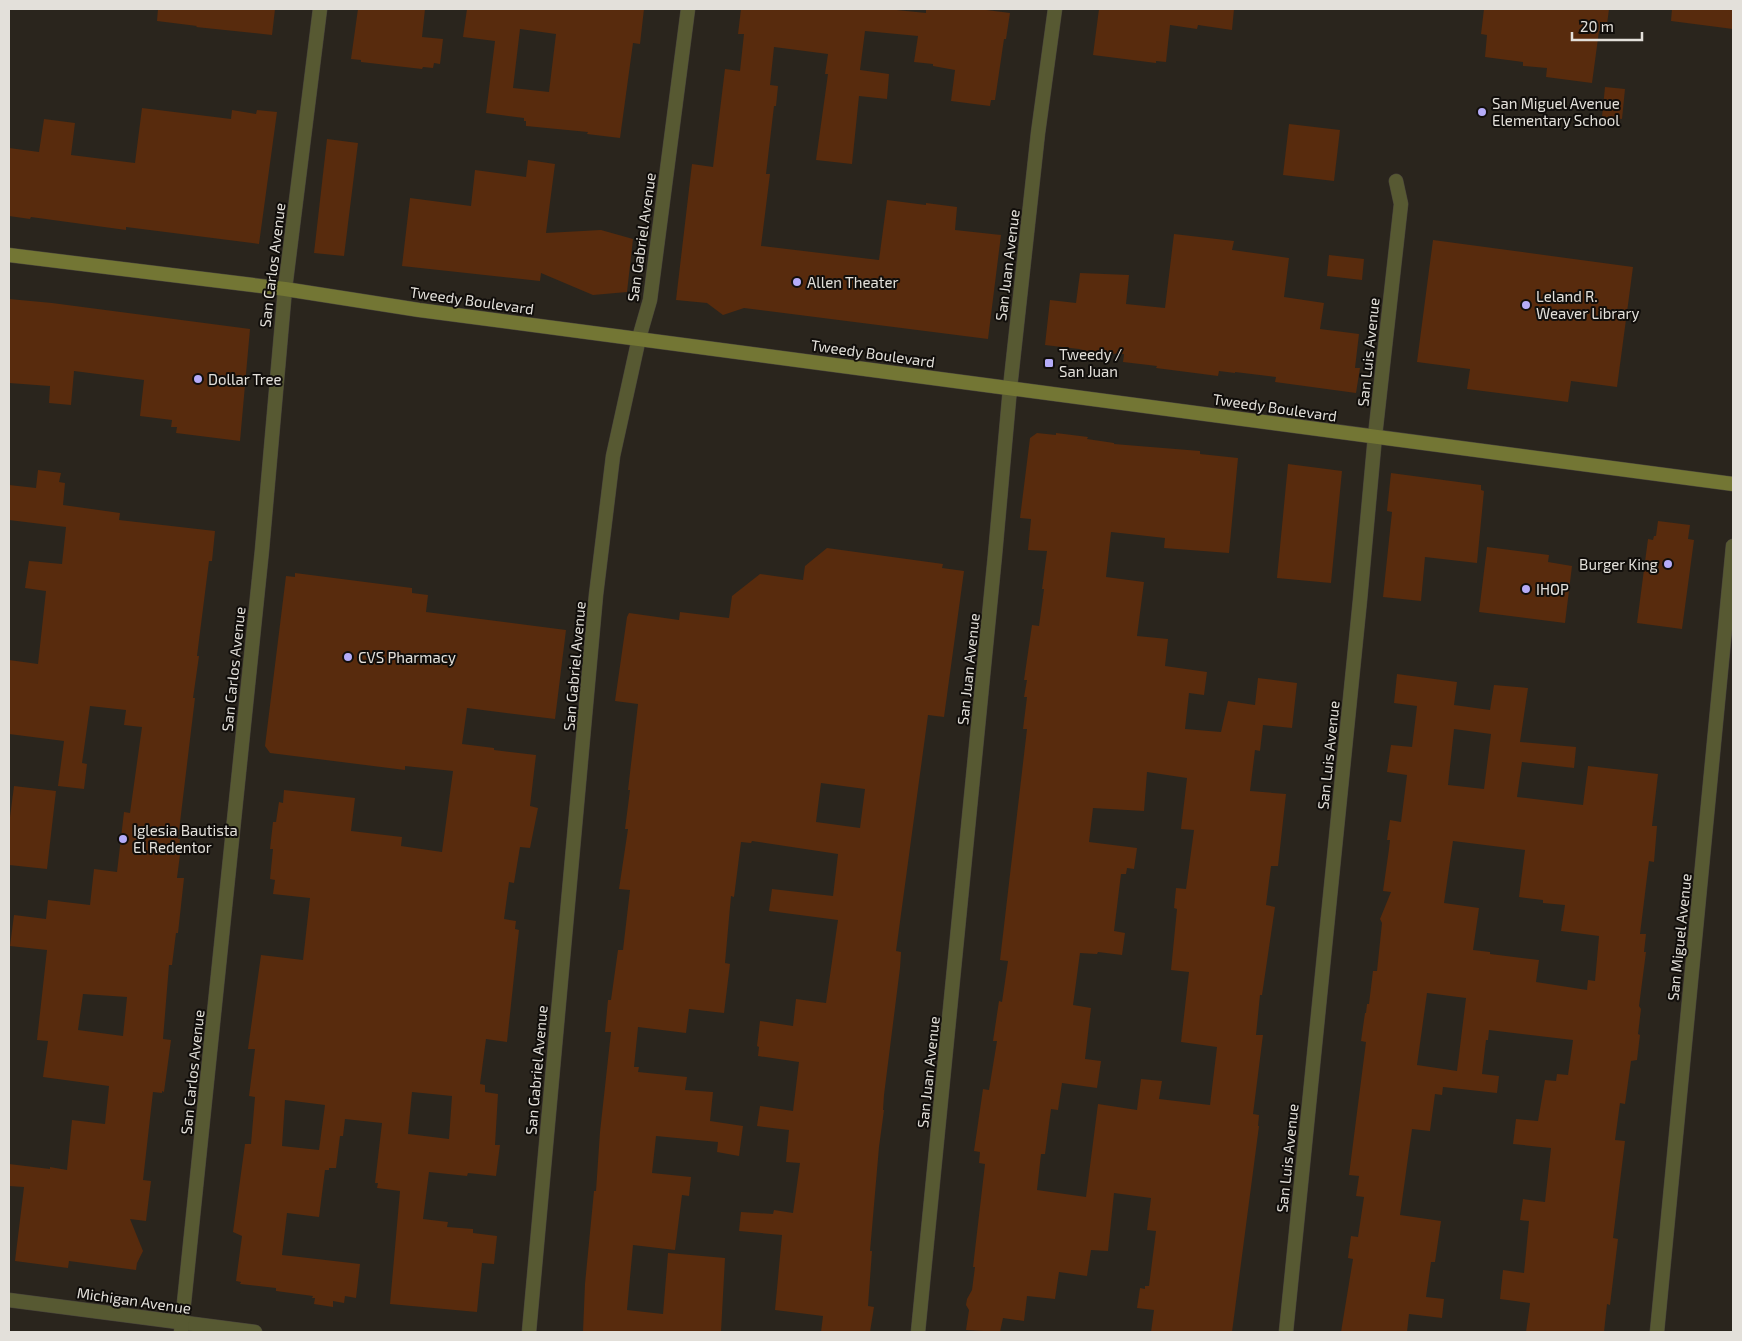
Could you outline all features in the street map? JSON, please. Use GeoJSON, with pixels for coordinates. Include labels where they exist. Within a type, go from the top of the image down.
{"type":"FeatureCollection","features":[{"type":"Feature","properties":{"kind":"main road","name":"Tweedy Boulevard"},"geometry":{"type":"LineString","coordinates":[[9,254],[285,289],[419,310],[1733,484]]}},
{"type":"Feature","properties":{"kind":"street","name":"San Carlos Avenue"},"geometry":{"type":"LineString","coordinates":[[181,1327],[262,550],[285,289],[320,9]]}},
{"type":"Feature","properties":{"kind":"street","name":"San Gabriel Avenue"},"geometry":{"type":"LineString","coordinates":[[529,1332],[598,576],[613,456],[639,338],[650,300],[688,9]]}},
{"type":"Feature","properties":{"kind":"street","name":"San Juan Avenue"},"geometry":{"type":"LineString","coordinates":[[918,1332],[996,555],[1010,388],[1038,133],[1055,9]]}},
{"type":"Feature","properties":{"kind":"street","name":"San Luis Avenue"},"geometry":{"type":"LineString","coordinates":[[1286,1332],[1375,436],[1401,204],[1396,181]]}},
{"type":"Feature","properties":{"kind":"street","name":"San Miguel Avenue"},"geometry":{"type":"LineString","coordinates":[[1656,1332],[1733,546]]}},
{"type":"Feature","properties":{"kind":"street","name":"Michigan Avenue"},"geometry":{"type":"LineString","coordinates":[[9,1300],[181,1327],[255,1332]]}},
{"type":"Feature","properties":{"kind":"building"},"geometry":{"type":"Polygon","coordinates":[[[158,9],[275,9],[272,35],[157,21],[158,9]]]}},
{"type":"Feature","properties":{"kind":"building"},"geometry":{"type":"Polygon","coordinates":[[[358,9],[425,9],[422,37],[443,39],[440,64],[434,63],[433,68],[423,67],[422,69],[361,62],[361,60],[351,59],[358,9]]]}},
{"type":"Feature","properties":{"kind":"building"},"geometry":{"type":"Polygon","coordinates":[[[467,9],[644,9],[640,44],[633,43],[620,138],[587,134],[588,132],[526,126],[524,118],[486,113],[495,41],[463,37],[467,9]],[[520,29],[513,88],[549,92],[556,34],[520,29]]]}},
{"type":"Feature","properties":{"kind":"building"},"geometry":{"type":"Polygon","coordinates":[[[741,9],[887,9],[926,13],[926,9],[979,9],[1010,13],[995,100],[991,100],[990,106],[951,101],[955,70],[933,66],[933,64],[914,62],[918,36],[865,31],[860,70],[889,74],[887,99],[859,96],[852,164],[816,160],[828,74],[825,74],[828,54],[774,47],[770,85],[778,86],[766,174],[770,174],[761,246],[879,260],[887,200],[957,207],[955,230],[1001,235],[988,339],[744,308],[723,315],[707,303],[676,300],[692,164],[713,167],[725,69],[740,71],[744,34],[738,34],[741,9]]]}},
{"type":"Feature","properties":{"kind":"building"},"geometry":{"type":"Polygon","coordinates":[[[1099,9],[1234,9],[1232,30],[1198,25],[1197,29],[1170,25],[1166,62],[1156,61],[1156,63],[1093,55],[1099,9]]]}},
{"type":"Feature","properties":{"kind":"building"},"geometry":{"type":"Polygon","coordinates":[[[1484,9],[1609,9],[1606,32],[1599,31],[1592,83],[1546,77],[1547,68],[1523,66],[1523,62],[1485,57],[1487,35],[1481,34],[1484,9]]]}},
{"type":"Feature","properties":{"kind":"building"},"geometry":{"type":"Polygon","coordinates":[[[1672,9],[1733,9],[1733,29],[1671,21],[1672,9]]]}},
{"type":"Feature","properties":{"kind":"building"},"geometry":{"type":"Polygon","coordinates":[[[1605,87],[1625,89],[1622,119],[1602,117],[1605,87]]]}},
{"type":"Feature","properties":{"kind":"building"},"geometry":{"type":"Polygon","coordinates":[[[142,108],[231,119],[232,110],[256,114],[257,110],[277,112],[259,244],[126,227],[126,230],[31,217],[30,219],[9,216],[9,148],[39,152],[44,119],[75,123],[71,155],[135,163],[142,108]]]}},
{"type":"Feature","properties":{"kind":"building"},"geometry":{"type":"Polygon","coordinates":[[[1289,124],[1340,130],[1334,181],[1283,175],[1289,124]]]}},
{"type":"Feature","properties":{"kind":"building"},"geometry":{"type":"Polygon","coordinates":[[[327,139],[358,143],[344,256],[314,253],[327,139]]]}},
{"type":"Feature","properties":{"kind":"building"},"geometry":{"type":"Polygon","coordinates":[[[528,160],[555,164],[546,233],[601,230],[633,239],[627,292],[593,295],[541,273],[540,281],[402,266],[410,198],[471,206],[475,170],[526,177],[528,160]]]}},
{"type":"Feature","properties":{"kind":"building"},"geometry":{"type":"Polygon","coordinates":[[[1174,234],[1234,241],[1232,250],[1289,258],[1284,297],[1324,303],[1320,329],[1359,334],[1355,368],[1360,368],[1356,393],[1275,382],[1276,377],[1219,371],[1218,376],[1156,368],[1157,366],[1123,362],[1124,354],[1094,353],[1079,349],[1045,345],[1050,300],[1076,303],[1080,273],[1129,275],[1126,304],[1165,308],[1174,234]]]}},
{"type":"Feature","properties":{"kind":"building","name":"Leland R. Weaver Library"},"geometry":{"type":"Polygon","coordinates":[[[1433,240],[1633,267],[1617,387],[1571,381],[1568,402],[1467,389],[1470,369],[1417,362],[1433,240]]]}},
{"type":"Feature","properties":{"kind":"building"},"geometry":{"type":"Polygon","coordinates":[[[1329,255],[1364,259],[1362,280],[1327,276],[1329,255]]]}},
{"type":"Feature","properties":{"kind":"building"},"geometry":{"type":"Polygon","coordinates":[[[9,299],[250,329],[240,441],[176,433],[177,427],[171,427],[172,420],[140,416],[144,380],[74,371],[71,405],[49,403],[50,386],[9,383],[9,299]]]}},
{"type":"Feature","properties":{"kind":"building"},"geometry":{"type":"Polygon","coordinates":[[[1037,433],[1056,435],[1056,433],[1088,437],[1087,439],[1114,444],[1200,451],[1200,454],[1238,458],[1229,553],[1164,548],[1165,538],[1111,532],[1106,577],[1144,582],[1137,636],[1168,639],[1165,666],[1207,672],[1204,695],[1189,693],[1185,729],[1221,732],[1228,701],[1255,705],[1258,678],[1297,683],[1292,728],[1263,725],[1260,751],[1255,750],[1250,791],[1286,794],[1278,866],[1271,866],[1266,905],[1275,907],[1262,995],[1260,995],[1256,1035],[1263,1035],[1253,1114],[1259,1115],[1259,1126],[1232,1332],[1151,1332],[1154,1310],[1137,1308],[1140,1288],[1145,1289],[1145,1286],[1149,1286],[1156,1231],[1147,1230],[1151,1198],[1114,1193],[1108,1251],[1091,1250],[1087,1276],[1059,1272],[1055,1299],[1027,1296],[1024,1321],[1003,1318],[1000,1332],[966,1330],[969,1310],[966,1305],[972,1290],[985,1164],[979,1163],[980,1152],[974,1151],[983,1089],[989,1090],[997,1041],[993,1041],[999,1001],[1002,1002],[1008,961],[1000,960],[1027,729],[1023,729],[1027,697],[1024,697],[1027,680],[1024,680],[1032,625],[1039,626],[1047,551],[1028,550],[1031,519],[1020,518],[1030,438],[1037,433]],[[1147,772],[1144,811],[1093,808],[1089,842],[1137,848],[1134,869],[1127,868],[1126,874],[1121,874],[1114,931],[1125,933],[1122,955],[1098,952],[1097,954],[1080,953],[1073,1005],[1091,1008],[1085,1059],[1101,1061],[1097,1088],[1062,1083],[1058,1110],[1051,1109],[1045,1154],[1041,1154],[1037,1190],[1086,1197],[1098,1104],[1137,1110],[1141,1079],[1162,1081],[1159,1099],[1210,1105],[1217,1047],[1181,1042],[1189,972],[1171,970],[1177,909],[1174,908],[1176,888],[1186,889],[1194,830],[1181,829],[1187,778],[1147,772]]]}},
{"type":"Feature","properties":{"kind":"building"},"geometry":{"type":"Polygon","coordinates":[[[1288,464],[1342,471],[1331,583],[1277,578],[1288,464]]]}},
{"type":"Feature","properties":{"kind":"building"},"geometry":{"type":"Polygon","coordinates":[[[38,470],[61,473],[59,482],[65,483],[63,505],[120,513],[119,520],[215,531],[212,561],[209,561],[197,656],[199,656],[193,698],[195,698],[178,839],[180,839],[179,847],[181,847],[177,878],[184,878],[178,933],[176,933],[172,965],[169,965],[163,1039],[171,1040],[164,1092],[153,1092],[143,1180],[151,1181],[146,1221],[130,1219],[143,1251],[136,1270],[69,1261],[68,1268],[15,1261],[24,1187],[9,1186],[9,1164],[67,1170],[72,1120],[105,1124],[109,1086],[43,1077],[48,1041],[37,1040],[47,950],[10,946],[14,915],[46,919],[48,900],[90,905],[94,869],[117,872],[124,812],[130,813],[142,727],[124,725],[126,710],[90,706],[82,763],[87,764],[84,789],[58,786],[64,741],[9,734],[9,660],[38,664],[46,591],[25,588],[29,561],[62,564],[66,527],[9,520],[9,485],[36,488],[38,470]],[[83,994],[78,1030],[123,1036],[127,997],[83,994]]]}},
{"type":"Feature","properties":{"kind":"building"},"geometry":{"type":"Polygon","coordinates":[[[1391,473],[1481,485],[1481,490],[1484,491],[1477,563],[1425,557],[1421,601],[1383,597],[1392,512],[1387,511],[1391,473]]]}},
{"type":"Feature","properties":{"kind":"building","name":"Burger King"},"geometry":{"type":"Polygon","coordinates":[[[1658,521],[1690,525],[1688,539],[1694,540],[1682,629],[1637,623],[1648,539],[1653,540],[1654,536],[1656,536],[1658,521]]]}},
{"type":"Feature","properties":{"kind":"building","name":"IHOP"},"geometry":{"type":"Polygon","coordinates":[[[1487,547],[1549,555],[1548,562],[1572,566],[1565,623],[1479,612],[1487,547]]]}},
{"type":"Feature","properties":{"kind":"building"},"geometry":{"type":"Polygon","coordinates":[[[827,548],[943,564],[942,568],[964,571],[944,717],[928,715],[896,951],[901,952],[900,968],[884,1095],[870,1251],[872,1251],[868,1306],[874,1307],[870,1332],[821,1332],[823,1316],[775,1310],[782,1235],[739,1231],[741,1212],[773,1214],[774,1210],[793,1213],[800,1163],[786,1162],[789,1130],[757,1126],[760,1106],[793,1111],[799,1062],[758,1056],[759,1047],[757,1046],[760,1021],[793,1026],[796,999],[826,1003],[838,920],[769,911],[772,889],[833,896],[838,854],[752,841],[751,843],[741,842],[734,897],[731,896],[725,963],[730,964],[724,1013],[689,1009],[686,1033],[638,1027],[634,1067],[639,1067],[638,1072],[687,1077],[685,1090],[713,1092],[710,1121],[743,1126],[739,1156],[717,1152],[718,1142],[656,1136],[652,1173],[691,1177],[689,1196],[682,1195],[675,1250],[633,1245],[627,1310],[663,1314],[668,1253],[725,1258],[721,1332],[583,1332],[585,1284],[611,1032],[605,1032],[608,1000],[611,1000],[618,950],[623,950],[630,890],[619,889],[628,829],[625,829],[630,790],[628,790],[638,704],[615,701],[627,617],[629,613],[679,620],[680,612],[729,618],[732,596],[760,574],[803,580],[805,566],[827,548]],[[821,783],[816,822],[860,828],[865,789],[821,783]]]}},
{"type":"Feature","properties":{"kind":"building"},"geometry":{"type":"Polygon","coordinates":[[[295,573],[412,588],[412,593],[428,595],[426,612],[566,630],[555,719],[467,708],[462,744],[536,755],[530,806],[538,808],[530,848],[520,847],[514,883],[509,882],[504,919],[516,921],[515,929],[519,930],[507,1042],[486,1039],[480,1084],[485,1085],[485,1092],[498,1094],[495,1145],[500,1145],[496,1176],[468,1173],[467,1176],[429,1172],[423,1219],[448,1222],[447,1227],[473,1229],[473,1233],[497,1236],[494,1264],[482,1263],[477,1312],[390,1304],[400,1191],[377,1188],[378,1183],[375,1183],[382,1123],[345,1119],[343,1136],[340,1136],[336,1168],[325,1170],[319,1217],[287,1213],[282,1255],[360,1264],[356,1298],[345,1296],[344,1303],[333,1301],[333,1307],[314,1304],[315,1298],[312,1298],[313,1296],[276,1291],[276,1288],[240,1284],[241,1282],[236,1281],[242,1236],[233,1232],[245,1144],[251,1144],[255,1097],[249,1096],[255,1049],[248,1049],[261,955],[303,960],[310,898],[273,894],[275,880],[270,879],[273,849],[270,849],[273,822],[276,822],[279,802],[283,803],[284,790],[355,798],[351,831],[402,837],[401,846],[442,852],[453,771],[405,766],[405,770],[270,753],[265,746],[286,576],[295,577],[295,573]],[[412,1092],[408,1134],[449,1139],[452,1096],[412,1092]],[[285,1100],[282,1146],[319,1150],[325,1105],[285,1100]]]}},
{"type":"Feature","properties":{"kind":"building"},"geometry":{"type":"Polygon","coordinates":[[[1397,674],[1457,682],[1454,705],[1490,710],[1494,685],[1528,688],[1520,742],[1576,747],[1574,768],[1522,762],[1517,797],[1583,805],[1588,766],[1658,774],[1652,826],[1657,826],[1654,862],[1649,861],[1640,934],[1646,934],[1644,952],[1646,952],[1639,1006],[1641,1009],[1638,1034],[1640,1035],[1637,1060],[1631,1061],[1625,1104],[1620,1103],[1615,1140],[1625,1141],[1613,1238],[1618,1239],[1610,1305],[1607,1304],[1604,1332],[1526,1332],[1530,1303],[1500,1299],[1503,1270],[1524,1273],[1529,1221],[1520,1220],[1523,1199],[1545,1202],[1551,1148],[1513,1144],[1516,1119],[1538,1121],[1545,1080],[1556,1081],[1557,1074],[1568,1075],[1573,1040],[1489,1030],[1482,1074],[1499,1076],[1497,1093],[1443,1087],[1442,1095],[1435,1094],[1430,1131],[1412,1129],[1400,1215],[1441,1221],[1435,1262],[1431,1262],[1426,1297],[1444,1299],[1442,1318],[1409,1314],[1407,1332],[1341,1332],[1353,1259],[1348,1258],[1351,1236],[1358,1237],[1364,1197],[1356,1196],[1359,1176],[1349,1175],[1366,1042],[1361,1041],[1365,1013],[1367,1004],[1369,1004],[1373,971],[1377,971],[1382,923],[1380,919],[1391,892],[1383,891],[1390,840],[1387,840],[1390,820],[1401,822],[1407,775],[1387,772],[1391,745],[1412,747],[1417,706],[1394,703],[1397,674]],[[1454,729],[1448,785],[1484,789],[1491,734],[1454,729]],[[1453,841],[1444,903],[1479,908],[1473,950],[1539,960],[1536,982],[1587,990],[1588,980],[1595,981],[1599,936],[1561,931],[1565,905],[1543,903],[1543,900],[1519,897],[1525,850],[1453,841]],[[1427,993],[1417,1065],[1457,1071],[1466,998],[1427,993]]]}},
{"type":"Feature","properties":{"kind":"building"},"geometry":{"type":"Polygon","coordinates":[[[14,786],[56,791],[47,869],[9,865],[9,825],[14,786]]]}},
{"type":"Feature","properties":{"kind":"place","name":"San Miguel Avenue Elementary School"},"geometry":{"type":"Point","coordinates":[1482,112]}},
{"type":"Feature","properties":{"kind":"place","name":"Allen Theater"},"geometry":{"type":"Point","coordinates":[797,282]}},
{"type":"Feature","properties":{"kind":"place","name":"Leland R. Weaver Library"},"geometry":{"type":"Point","coordinates":[1526,305]}},
{"type":"Feature","properties":{"kind":"place","name":"Tweedy / San Juan"},"geometry":{"type":"Point","coordinates":[1049,363]}},
{"type":"Feature","properties":{"kind":"place","name":"Dollar Tree"},"geometry":{"type":"Point","coordinates":[198,379]}},
{"type":"Feature","properties":{"kind":"place","name":"Burger King"},"geometry":{"type":"Point","coordinates":[1668,564]}},
{"type":"Feature","properties":{"kind":"place","name":"IHOP"},"geometry":{"type":"Point","coordinates":[1526,589]}},
{"type":"Feature","properties":{"kind":"place","name":"CVS Pharmacy"},"geometry":{"type":"Point","coordinates":[348,657]}},
{"type":"Feature","properties":{"kind":"place","name":"Iglesia Bautista El Redentor"},"geometry":{"type":"Point","coordinates":[123,839]}}]}
